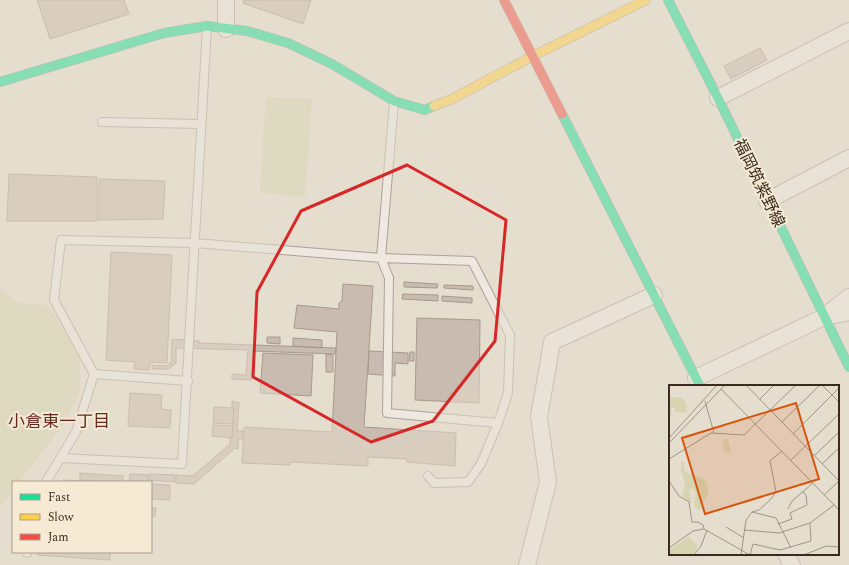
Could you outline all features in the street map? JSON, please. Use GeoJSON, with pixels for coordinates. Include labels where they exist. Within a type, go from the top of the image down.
{"type":"FeatureCollection","features":[{"type":"Feature","properties":{"kind":"street"},"geometry":{"type":"LineString","coordinates":[[226,0],[226,29]]}},
{"type":"Feature","properties":{"kind":"street"},"geometry":{"type":"LineString","coordinates":[[504,0],[698,382],[824,317],[849,297]]}},
{"type":"Feature","properties":{"kind":"street"},"geometry":{"type":"LineString","coordinates":[[0,82],[164,33],[207,26],[247,31],[288,43],[332,64],[394,101],[425,110],[452,99],[533,56],[646,0]]}},
{"type":"Feature","properties":{"kind":"street","name":"福岡筑紫野線"},"geometry":{"type":"LineString","coordinates":[[668,0],[718,98],[849,367]]}},
{"type":"Feature","properties":{"kind":"street"},"geometry":{"type":"LineString","coordinates":[[718,98],[849,31]]}},
{"type":"Feature","properties":{"kind":"street"},"geometry":{"type":"LineString","coordinates":[[767,201],[849,158]]}},
{"type":"Feature","properties":{"kind":"street"},"geometry":{"type":"LineString","coordinates":[[527,565],[548,482],[540,416],[552,342],[654,295]]}},
{"type":"Feature","properties":{"kind":"street"},"geometry":{"type":"LineString","coordinates":[[824,317],[849,312]]}},
{"type":"Feature","properties":{"kind":"street"},"geometry":{"type":"LineString","coordinates":[[787,555],[792,565]]}},
{"type":"Feature","properties":{"kind":"lane"},"geometry":{"type":"LineString","coordinates":[[61,458],[182,464],[188,381],[207,26]]}},
{"type":"Feature","properties":{"kind":"lane"},"geometry":{"type":"LineString","coordinates":[[394,101],[381,258],[389,278],[387,413],[498,423]]}},
{"type":"Feature","properties":{"kind":"lane"},"geometry":{"type":"LineString","coordinates":[[102,122],[201,124]]}},
{"type":"Feature","properties":{"kind":"lane"},"geometry":{"type":"LineString","coordinates":[[47,481],[76,432],[94,374],[54,300],[61,240],[195,243],[381,258],[472,261],[510,335],[508,393],[498,423],[481,464],[468,482],[434,484],[428,476]]}},
{"type":"Feature","properties":{"kind":"lane"},"geometry":{"type":"LineString","coordinates":[[94,374],[188,381]]}},
{"type":"Feature","properties":{"kind":"highlighted area"},"geometry":{"type":"Polygon","coordinates":[[[407,165],[506,220],[495,341],[433,421],[371,442],[253,377],[257,292],[301,211],[407,165]]]}},
{"type":"Feature","properties":{"kind":"shaded area"},"geometry":{"type":"Polygon","coordinates":[[[266,97],[312,99],[305,197],[260,193],[266,97]]]}},
{"type":"Feature","properties":{"kind":"shaded area"},"geometry":{"type":"Polygon","coordinates":[[[0,288],[18,303],[47,305],[80,353],[80,391],[62,427],[20,481],[12,481],[12,491],[0,507],[0,288]]]}},
{"type":"Feature","properties":{"kind":"building"},"geometry":{"type":"Polygon","coordinates":[[[37,0],[124,0],[129,14],[50,39],[37,0]]]}},
{"type":"Feature","properties":{"kind":"building"},"geometry":{"type":"Polygon","coordinates":[[[244,0],[311,0],[303,24],[243,3],[244,0]]]}},
{"type":"Feature","properties":{"kind":"building"},"geometry":{"type":"Polygon","coordinates":[[[760,48],[767,60],[731,79],[724,66],[760,48]]]}},
{"type":"Feature","properties":{"kind":"building"},"geometry":{"type":"Polygon","coordinates":[[[9,174],[97,177],[97,221],[7,221],[9,174]]]}},
{"type":"Feature","properties":{"kind":"building"},"geometry":{"type":"Polygon","coordinates":[[[99,179],[165,181],[163,219],[99,220],[99,179]]]}},
{"type":"Feature","properties":{"kind":"building"},"geometry":{"type":"Polygon","coordinates":[[[111,252],[172,255],[167,363],[150,362],[149,370],[134,369],[135,362],[106,360],[111,252]]]}},
{"type":"Feature","properties":{"kind":"building"},"geometry":{"type":"Polygon","coordinates":[[[404,282],[438,284],[437,288],[404,287],[404,282]]]}},
{"type":"Feature","properties":{"kind":"building"},"geometry":{"type":"Polygon","coordinates":[[[343,284],[373,286],[364,427],[456,433],[455,466],[407,462],[407,459],[368,457],[368,466],[290,462],[290,465],[242,463],[244,427],[332,432],[337,332],[294,328],[297,305],[339,309],[339,303],[342,301],[343,284]]]}},
{"type":"Feature","properties":{"kind":"building"},"geometry":{"type":"Polygon","coordinates":[[[444,285],[473,286],[473,290],[444,288],[444,285]]]}},
{"type":"Feature","properties":{"kind":"building"},"geometry":{"type":"Polygon","coordinates":[[[403,294],[438,295],[438,301],[402,299],[403,294]]]}},
{"type":"Feature","properties":{"kind":"building"},"geometry":{"type":"Polygon","coordinates":[[[442,296],[472,298],[472,303],[442,301],[442,296]]]}},
{"type":"Feature","properties":{"kind":"building"},"geometry":{"type":"Polygon","coordinates":[[[417,318],[480,320],[479,403],[415,400],[417,318]]]}},
{"type":"Feature","properties":{"kind":"building"},"geometry":{"type":"Polygon","coordinates":[[[267,337],[280,337],[280,344],[267,343],[267,337]]]}},
{"type":"Feature","properties":{"kind":"building"},"geometry":{"type":"Polygon","coordinates":[[[293,338],[322,340],[322,348],[293,346],[293,338]]]}},
{"type":"Feature","properties":{"kind":"building"},"geometry":{"type":"Polygon","coordinates":[[[172,339],[199,341],[199,343],[336,348],[335,354],[253,351],[251,380],[232,379],[232,374],[246,375],[248,350],[176,348],[176,363],[168,369],[152,369],[152,365],[167,366],[171,362],[172,339]]]}},
{"type":"Feature","properties":{"kind":"building"},"geometry":{"type":"Polygon","coordinates":[[[369,351],[408,353],[408,364],[395,363],[395,376],[368,374],[369,351]]]}},
{"type":"Feature","properties":{"kind":"building"},"geometry":{"type":"Polygon","coordinates":[[[410,352],[414,352],[414,361],[409,361],[410,352]]]}},
{"type":"Feature","properties":{"kind":"building"},"geometry":{"type":"Polygon","coordinates":[[[263,353],[313,355],[311,396],[260,393],[263,353]]]}},
{"type":"Feature","properties":{"kind":"building"},"geometry":{"type":"Polygon","coordinates":[[[326,354],[333,355],[333,372],[326,372],[326,354]]]}},
{"type":"Feature","properties":{"kind":"building"},"geometry":{"type":"Polygon","coordinates":[[[130,393],[162,395],[161,409],[171,410],[170,428],[128,426],[130,393]]]}},
{"type":"Feature","properties":{"kind":"building"},"geometry":{"type":"Polygon","coordinates":[[[232,401],[239,403],[237,431],[244,431],[243,439],[238,439],[238,449],[235,448],[194,484],[176,483],[176,475],[193,476],[230,444],[230,437],[232,438],[234,408],[232,408],[232,401]]]}},
{"type":"Feature","properties":{"kind":"building"},"geometry":{"type":"Polygon","coordinates":[[[214,407],[234,408],[233,424],[213,423],[214,407]]]}},
{"type":"Feature","properties":{"kind":"building"},"geometry":{"type":"Polygon","coordinates":[[[213,425],[233,426],[232,438],[212,436],[213,425]]]}},
{"type":"Feature","properties":{"kind":"building"},"geometry":{"type":"Polygon","coordinates":[[[80,473],[123,476],[123,481],[80,480],[80,473]]]}},
{"type":"Feature","properties":{"kind":"building"},"geometry":{"type":"Polygon","coordinates":[[[130,474],[148,475],[148,481],[129,481],[130,474]]]}},
{"type":"Feature","properties":{"kind":"building"},"geometry":{"type":"Polygon","coordinates":[[[149,474],[175,475],[175,482],[149,480],[149,474]]]}},
{"type":"Feature","properties":{"kind":"building"},"geometry":{"type":"Polygon","coordinates":[[[63,480],[85,481],[63,481],[63,480]]]}},
{"type":"Feature","properties":{"kind":"building"},"geometry":{"type":"Polygon","coordinates":[[[152,484],[170,485],[170,500],[152,499],[152,484]]]}},
{"type":"Feature","properties":{"kind":"building"},"geometry":{"type":"Polygon","coordinates":[[[152,508],[156,508],[155,516],[152,516],[152,508]]]}},
{"type":"Feature","properties":{"kind":"building"},"geometry":{"type":"Polygon","coordinates":[[[37,553],[110,553],[110,560],[37,555],[37,553]]]}},
{"type":"Feature","properties":{"kind":"traffic: fast"},"geometry":{"type":"LineString","coordinates":[[668,0],[718,98],[849,367]]}},
{"type":"Feature","properties":{"kind":"traffic: fast"},"geometry":{"type":"LineString","coordinates":[[0,82],[164,33],[207,26],[247,31],[288,43],[332,64],[394,101],[425,110],[434,106]]}},
{"type":"Feature","properties":{"kind":"traffic: fast"},"geometry":{"type":"LineString","coordinates":[[562,114],[699,385]]}},
{"type":"Feature","properties":{"kind":"traffic: slow"},"geometry":{"type":"LineString","coordinates":[[434,106],[452,99],[533,56],[646,0]]}},
{"type":"Feature","properties":{"kind":"traffic: jam"},"geometry":{"type":"LineString","coordinates":[[504,0],[562,114]]}},
{"type":"Feature","properties":{"kind":"district","name":"小倉東一丁目"},"geometry":{"type":"Point","coordinates":[59,422]}}]}
